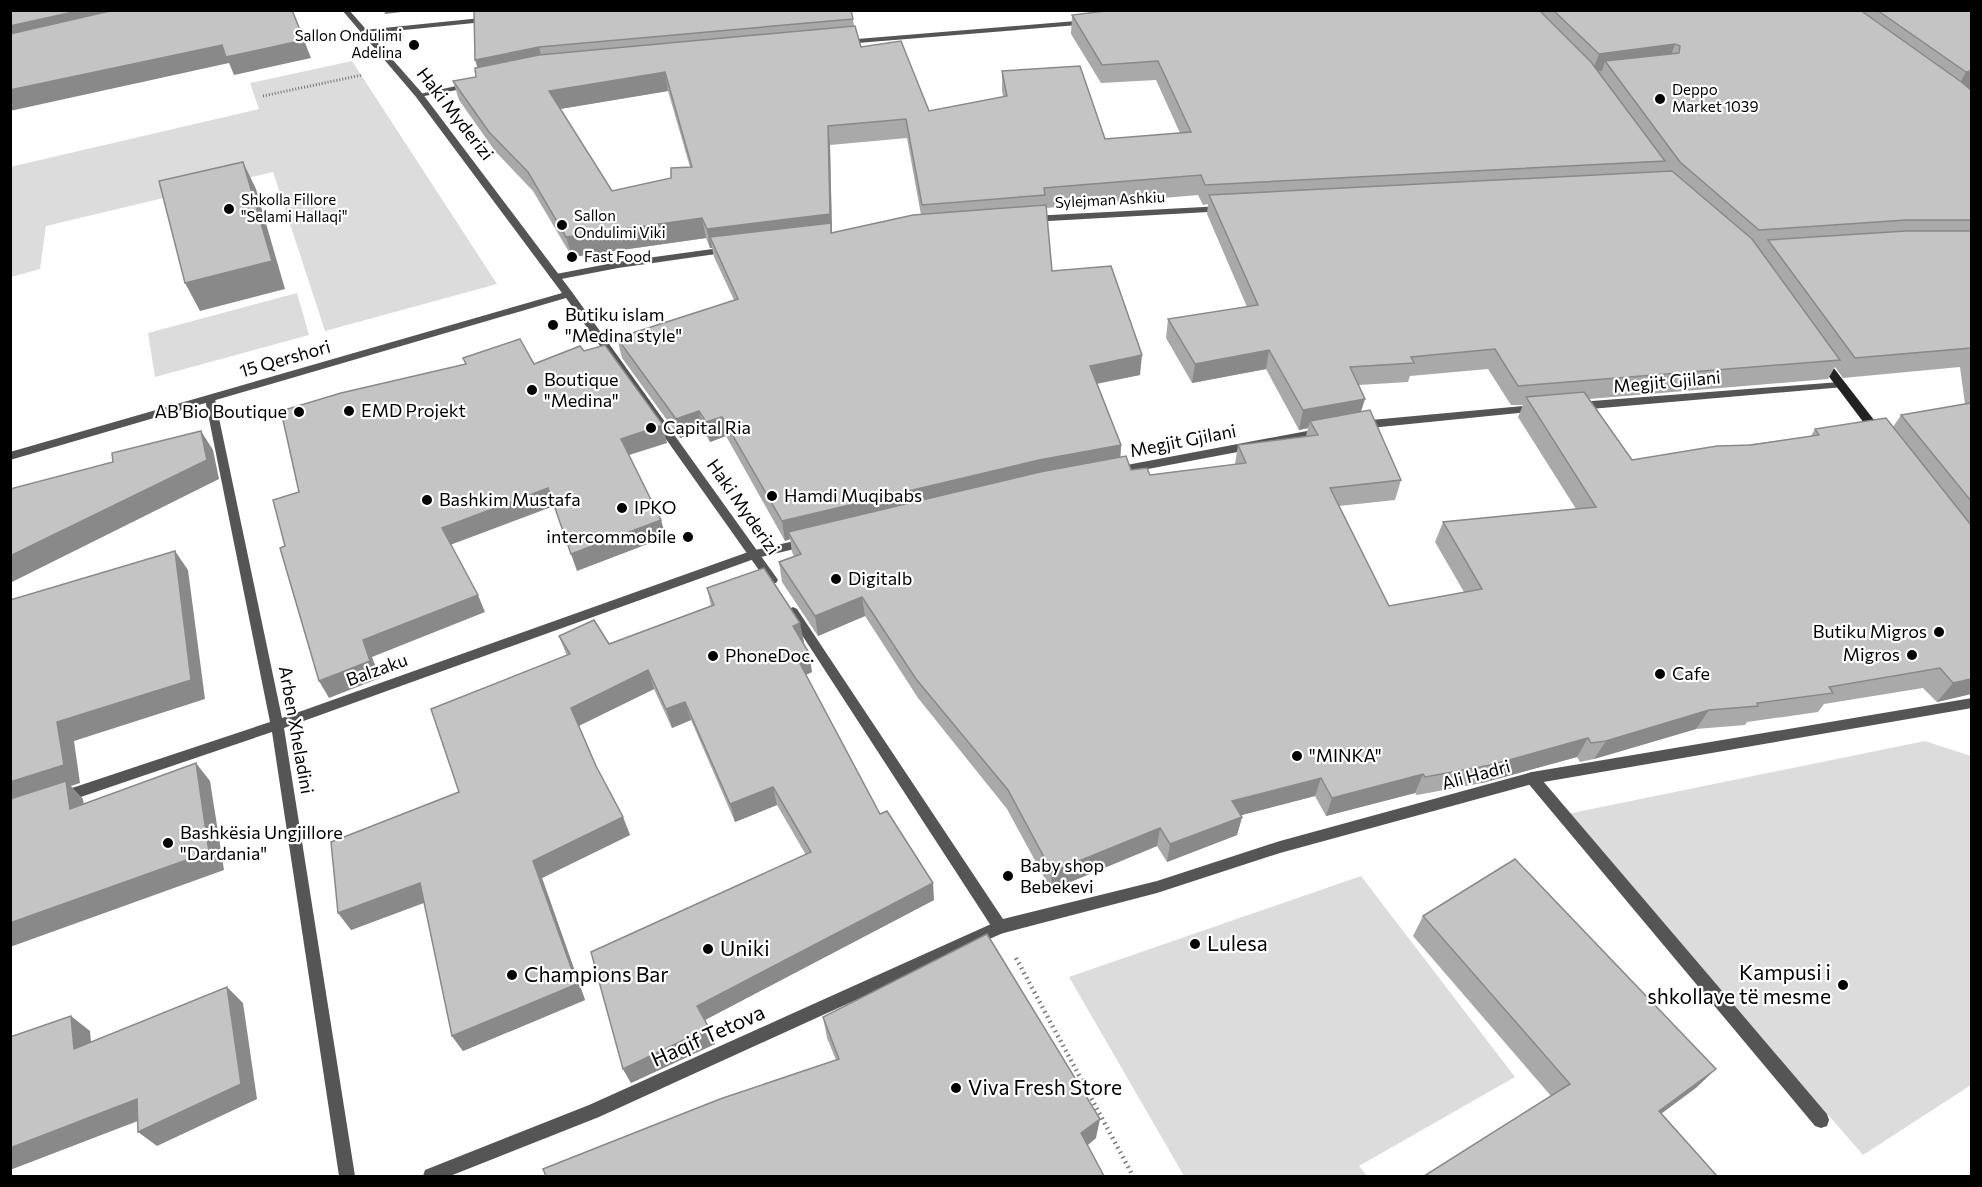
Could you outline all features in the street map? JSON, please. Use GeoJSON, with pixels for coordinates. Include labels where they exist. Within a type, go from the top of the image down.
{"type":"FeatureCollection","features":[{"type":"Feature","properties":{"kind":"main road"},"geometry":{"type":"LineString","coordinates":[[1814,348],[1884,441]]}},
{"type":"Feature","properties":{"kind":"street","name":"Haki Myderizi"},"geometry":{"type":"LineString","coordinates":[[345,10],[419,95],[569,294],[755,555],[1000,927]]}},
{"type":"Feature","properties":{"kind":"street"},"geometry":{"type":"LineString","coordinates":[[1084,10],[1090,22]]}},
{"type":"Feature","properties":{"kind":"street"},"geometry":{"type":"LineString","coordinates":[[364,32],[501,18]]}},
{"type":"Feature","properties":{"kind":"street"},"geometry":{"type":"LineString","coordinates":[[832,44],[1101,21]]}},
{"type":"Feature","properties":{"kind":"street"},"geometry":{"type":"LineString","coordinates":[[419,95],[476,83]]}},
{"type":"Feature","properties":{"kind":"street","name":"Sylejman Ashkiu"},"geometry":{"type":"LineString","coordinates":[[1016,221],[1240,208]]}},
{"type":"Feature","properties":{"kind":"street"},"geometry":{"type":"LineString","coordinates":[[556,277],[618,265],[737,249]]}},
{"type":"Feature","properties":{"kind":"street","name":"15 Qershori"},"geometry":{"type":"LineString","coordinates":[[10,456],[569,294]]}},
{"type":"Feature","properties":{"kind":"street","name":"Megjit Gjilani"},"geometry":{"type":"LineString","coordinates":[[1568,407],[1840,385]]}},
{"type":"Feature","properties":{"kind":"street","name":"Arben Xheladini"},"geometry":{"type":"LineString","coordinates":[[210,399],[277,725],[347,1176]]}},
{"type":"Feature","properties":{"kind":"street","name":"Megjit Gjilani"},"geometry":{"type":"LineString","coordinates":[[1109,472],[1367,423],[1545,408]]}},
{"type":"Feature","properties":{"kind":"street"},"geometry":{"type":"LineString","coordinates":[[755,555],[823,538]]}},
{"type":"Feature","properties":{"kind":"street","name":"Balzaku"},"geometry":{"type":"LineString","coordinates":[[55,800],[277,725],[755,555]]}},
{"type":"Feature","properties":{"kind":"street","name":"Ali Hadri"},"geometry":{"type":"LineString","coordinates":[[1000,927],[1157,887],[1280,847],[1532,778],[1971,703]]}},
{"type":"Feature","properties":{"kind":"street"},"geometry":{"type":"LineString","coordinates":[[1532,778],[1821,1120]]}},
{"type":"Feature","properties":{"kind":"street","name":"Haqif Tetova"},"geometry":{"type":"LineString","coordinates":[[431,1176],[593,1111],[1000,927]]}},
{"type":"Feature","properties":{"kind":"path"},"geometry":{"type":"LineString","coordinates":[[262,96],[395,68]]}},
{"type":"Feature","properties":{"kind":"path"},"geometry":{"type":"LineString","coordinates":[[1000,927],[1133,1176]]}},
{"type":"Feature","properties":{"kind":"shaded area"},"geometry":{"type":"Polygon","coordinates":[[[352,61],[497,284],[325,331],[273,172],[46,226],[40,269],[11,277],[10,167],[259,109],[250,83],[352,61]]]}},
{"type":"Feature","properties":{"kind":"shaded area"},"geometry":{"type":"Polygon","coordinates":[[[297,293],[309,335],[155,377],[148,333],[297,293]]]}},
{"type":"Feature","properties":{"kind":"shaded area","name":"Kampusi i shkollave të mesme"},"geometry":{"type":"Polygon","coordinates":[[[1925,741],[1971,756],[1971,1085],[1863,1155],[1567,814],[1925,741]]]}},
{"type":"Feature","properties":{"kind":"shaded area"},"geometry":{"type":"Polygon","coordinates":[[[1361,876],[1515,1077],[1359,1166],[1367,1176],[1184,1176],[1069,977],[1361,876]]]}},
{"type":"Feature","properties":{"kind":"building"},"geometry":{"type":"Polygon","coordinates":[[[10,10],[82,10],[10,26],[10,10]]]}},
{"type":"Feature","properties":{"kind":"building"},"geometry":{"type":"Polygon","coordinates":[[[114,10],[292,10],[304,40],[226,57],[222,45],[10,90],[10,34],[114,10]]]}},
{"type":"Feature","properties":{"kind":"building"},"geometry":{"type":"Polygon","coordinates":[[[474,10],[851,10],[853,19],[539,47],[475,60],[474,10]]]}},
{"type":"Feature","properties":{"kind":"building"},"geometry":{"type":"Polygon","coordinates":[[[1113,10],[1539,10],[1591,62],[1665,161],[1205,185],[1201,175],[1044,188],[1045,195],[922,205],[906,119],[828,126],[830,214],[707,229],[702,218],[566,237],[528,172],[489,132],[453,81],[476,77],[475,68],[539,55],[855,26],[861,47],[901,41],[929,111],[1007,96],[1002,71],[1080,66],[1105,139],[1191,132],[1158,61],[1102,65],[1072,15],[1113,10]],[[665,72],[549,91],[612,191],[671,178],[671,168],[692,167],[665,72]]]}},
{"type":"Feature","properties":{"kind":"building"},"geometry":{"type":"Polygon","coordinates":[[[1553,10],[1860,10],[1971,90],[1971,220],[1906,220],[1759,230],[1680,162],[1605,61],[1679,53],[1680,46],[1675,44],[1599,54],[1553,10]]]}},
{"type":"Feature","properties":{"kind":"building"},"geometry":{"type":"Polygon","coordinates":[[[1877,10],[1971,10],[1971,71],[1966,72],[1877,10]]]}},
{"type":"Feature","properties":{"kind":"building","name":"Shkolla Fillore \"Selami Hallaqi\""},"geometry":{"type":"Polygon","coordinates":[[[243,162],[272,261],[185,283],[159,181],[243,162]]]}},
{"type":"Feature","properties":{"kind":"building"},"geometry":{"type":"Polygon","coordinates":[[[1672,171],[1752,239],[1840,360],[1518,386],[1495,349],[1411,357],[1414,363],[1350,367],[1365,399],[1303,410],[1269,350],[1195,364],[1168,319],[1258,305],[1209,195],[1672,171]]]}},
{"type":"Feature","properties":{"kind":"building"},"geometry":{"type":"Polygon","coordinates":[[[1046,205],[1052,271],[1111,266],[1142,355],[1090,366],[1121,445],[1039,460],[782,521],[722,417],[706,422],[699,411],[676,419],[617,338],[738,299],[710,237],[831,223],[831,233],[913,215],[1046,205]]]}},
{"type":"Feature","properties":{"kind":"building"},"geometry":{"type":"Polygon","coordinates":[[[1906,231],[1971,231],[1971,348],[1855,358],[1768,240],[1906,231]]]}},
{"type":"Feature","properties":{"kind":"building"},"geometry":{"type":"Polygon","coordinates":[[[520,339],[534,364],[580,346],[584,351],[605,345],[663,425],[621,439],[661,520],[571,554],[548,488],[442,528],[478,595],[363,640],[370,661],[319,681],[280,548],[285,546],[273,500],[299,492],[281,411],[341,393],[466,364],[463,358],[520,339]]]}},
{"type":"Feature","properties":{"kind":"building"},"geometry":{"type":"Polygon","coordinates":[[[1584,392],[1632,460],[1717,446],[1751,445],[1819,435],[1815,429],[1886,418],[1971,525],[1971,679],[1953,683],[1940,668],[1829,687],[1833,693],[1757,703],[1758,706],[1709,710],[1606,741],[1591,743],[1588,738],[1491,765],[1425,777],[1423,774],[1332,798],[1321,778],[1232,801],[1242,817],[1170,844],[1160,828],[1052,872],[1008,790],[916,679],[862,597],[815,616],[779,562],[801,554],[788,532],[1040,472],[1126,456],[1131,470],[1147,468],[1150,475],[1246,463],[1238,445],[1318,435],[1310,421],[1370,410],[1401,480],[1330,488],[1389,606],[1482,589],[1443,522],[1596,507],[1526,397],[1584,392]]]}},
{"type":"Feature","properties":{"kind":"building"},"geometry":{"type":"Polygon","coordinates":[[[1971,403],[1971,501],[1901,415],[1971,403]]]}},
{"type":"Feature","properties":{"kind":"building"},"geometry":{"type":"Polygon","coordinates":[[[201,431],[207,460],[10,556],[10,489],[113,462],[112,453],[201,431]]]}},
{"type":"Feature","properties":{"kind":"building"},"geometry":{"type":"Polygon","coordinates":[[[175,551],[191,680],[57,722],[64,765],[10,782],[10,600],[175,551]]]}},
{"type":"Feature","properties":{"kind":"building"},"geometry":{"type":"Polygon","coordinates":[[[764,568],[800,623],[793,626],[809,653],[797,658],[880,814],[887,811],[933,883],[697,1006],[709,1028],[623,1069],[591,952],[811,852],[773,787],[730,804],[685,702],[666,709],[648,670],[571,708],[596,766],[623,817],[533,861],[577,984],[452,1036],[420,883],[338,913],[331,842],[459,792],[431,709],[570,654],[559,636],[594,620],[609,644],[714,605],[707,588],[764,568]]]}},
{"type":"Feature","properties":{"kind":"building"},"geometry":{"type":"Polygon","coordinates":[[[196,763],[209,852],[10,923],[10,799],[66,781],[70,809],[196,763]]]}},
{"type":"Feature","properties":{"kind":"building"},"geometry":{"type":"Polygon","coordinates":[[[1515,859],[1716,1069],[1659,1111],[1717,1176],[1424,1176],[1570,1084],[1423,916],[1515,859]]]}},
{"type":"Feature","properties":{"kind":"building"},"geometry":{"type":"Polygon","coordinates":[[[987,934],[1100,1119],[1081,1133],[1104,1176],[546,1176],[543,1169],[720,1099],[839,1059],[823,1017],[987,934]]]}},
{"type":"Feature","properties":{"kind":"building"},"geometry":{"type":"Polygon","coordinates":[[[227,987],[241,1084],[138,1132],[137,1099],[10,1148],[10,1037],[71,1016],[74,1049],[227,987]]]}},
{"type":"Feature","properties":{"kind":"place","name":"Sallon Ondulimi Adelina"},"geometry":{"type":"Point","coordinates":[414,45]}},
{"type":"Feature","properties":{"kind":"place","name":"Deppo Market 1039"},"geometry":{"type":"Point","coordinates":[1660,99]}},
{"type":"Feature","properties":{"kind":"place","name":"Shkolla Fillore \"Selami Hallaqi\""},"geometry":{"type":"Point","coordinates":[229,209]}},
{"type":"Feature","properties":{"kind":"place","name":"Sallon Ondulimi Viki"},"geometry":{"type":"Point","coordinates":[562,225]}},
{"type":"Feature","properties":{"kind":"place","name":"Fast Food"},"geometry":{"type":"Point","coordinates":[572,257]}},
{"type":"Feature","properties":{"kind":"place","name":"Butiku islam \"Medina style\""},"geometry":{"type":"Point","coordinates":[553,325]}},
{"type":"Feature","properties":{"kind":"place","name":"Boutique \"Medina\""},"geometry":{"type":"Point","coordinates":[532,390]}},
{"type":"Feature","properties":{"kind":"place","name":"EMD Projekt"},"geometry":{"type":"Point","coordinates":[349,411]}},
{"type":"Feature","properties":{"kind":"place","name":"AB Bio Boutique"},"geometry":{"type":"Point","coordinates":[299,412]}},
{"type":"Feature","properties":{"kind":"place","name":"Capital Ria"},"geometry":{"type":"Point","coordinates":[651,428]}},
{"type":"Feature","properties":{"kind":"place","name":"Hamdi Muqibabs"},"geometry":{"type":"Point","coordinates":[772,496]}},
{"type":"Feature","properties":{"kind":"place","name":"Bashkim Mustafa"},"geometry":{"type":"Point","coordinates":[427,500]}},
{"type":"Feature","properties":{"kind":"place","name":"IPKO"},"geometry":{"type":"Point","coordinates":[622,508]}},
{"type":"Feature","properties":{"kind":"place","name":"intercommobile"},"geometry":{"type":"Point","coordinates":[688,537]}},
{"type":"Feature","properties":{"kind":"place","name":"Digitalb"},"geometry":{"type":"Point","coordinates":[836,579]}},
{"type":"Feature","properties":{"kind":"place","name":"Butiku Migros"},"geometry":{"type":"Point","coordinates":[1939,632]}},
{"type":"Feature","properties":{"kind":"place","name":"Migros"},"geometry":{"type":"Point","coordinates":[1912,655]}},
{"type":"Feature","properties":{"kind":"place","name":"PhoneDoc."},"geometry":{"type":"Point","coordinates":[713,656]}},
{"type":"Feature","properties":{"kind":"place","name":"Cafe"},"geometry":{"type":"Point","coordinates":[1660,674]}},
{"type":"Feature","properties":{"kind":"place","name":"\"MINKA\""},"geometry":{"type":"Point","coordinates":[1297,756]}},
{"type":"Feature","properties":{"kind":"place","name":"Bashkësia Ungjillore \"Dardania\""},"geometry":{"type":"Point","coordinates":[168,843]}},
{"type":"Feature","properties":{"kind":"place","name":"Baby shop Bebekevi"},"geometry":{"type":"Point","coordinates":[1008,876]}},
{"type":"Feature","properties":{"kind":"place","name":"Lulesa"},"geometry":{"type":"Point","coordinates":[1195,944]}},
{"type":"Feature","properties":{"kind":"place","name":"Uniki"},"geometry":{"type":"Point","coordinates":[708,949]}},
{"type":"Feature","properties":{"kind":"place","name":"Champions Bar"},"geometry":{"type":"Point","coordinates":[512,975]}},
{"type":"Feature","properties":{"kind":"place","name":"Kampusi i shkollave të mesme"},"geometry":{"type":"Point","coordinates":[1843,985]}},
{"type":"Feature","properties":{"kind":"place","name":"Viva Fresh Store"},"geometry":{"type":"Point","coordinates":[956,1088]}}]}
